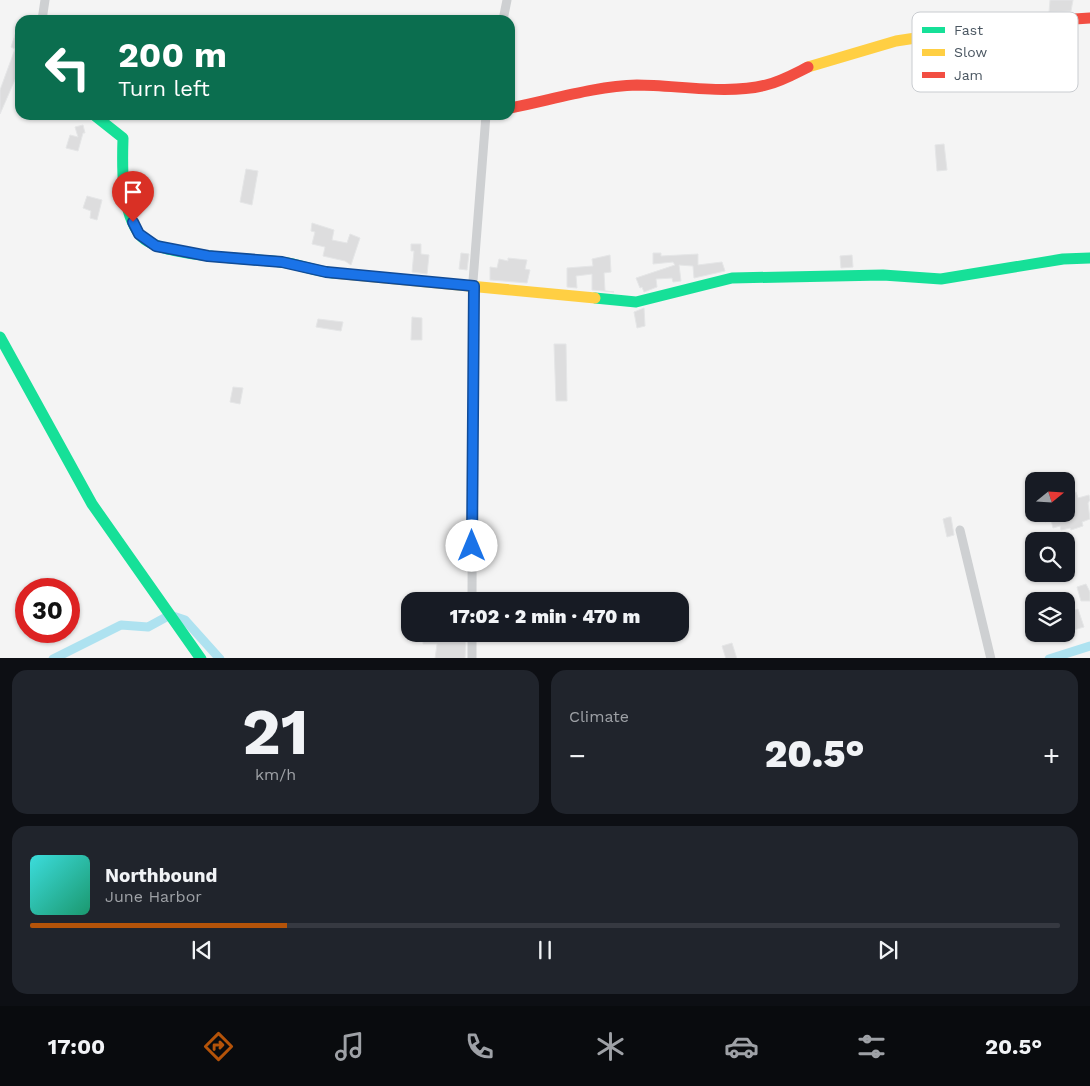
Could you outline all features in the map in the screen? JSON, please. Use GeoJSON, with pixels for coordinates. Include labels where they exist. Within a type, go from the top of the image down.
{"type":"FeatureCollection","features":[{"type":"Feature","properties":{"kind":"street"},"geometry":{"type":"LineString","coordinates":[[43,15],[45,0]]}},
{"type":"Feature","properties":{"kind":"street"},"geometry":{"type":"LineString","coordinates":[[504,15],[507,0]]}},
{"type":"Feature","properties":{"kind":"street"},"geometry":{"type":"LineString","coordinates":[[515,107],[593,91],[636,85],[716,89],[764,86],[786,79],[812,65],[896,41],[912,39]]}},
{"type":"Feature","properties":{"kind":"street"},"geometry":{"type":"LineString","coordinates":[[100,120],[123,138],[122,182],[126,203],[139,234],[156,246],[208,256],[282,262],[326,272],[636,302],[732,278],[883,275],[941,278],[1063,259],[1090,258]]}},
{"type":"Feature","properties":{"kind":"street"},"geometry":{"type":"LineString","coordinates":[[472,592],[474,286],[486,120]]}},
{"type":"Feature","properties":{"kind":"street"},"geometry":{"type":"LineString","coordinates":[[0,337],[92,504],[201,658]]}},
{"type":"Feature","properties":{"kind":"street"},"geometry":{"type":"LineString","coordinates":[[960,530],[990,655]]}},
{"type":"Feature","properties":{"kind":"street"},"geometry":{"type":"LineString","coordinates":[[472,642],[472,658]]}},
{"type":"Feature","properties":{"kind":"building"},"geometry":{"type":"Polygon","coordinates":[[[1050,0],[1073,0],[1071,11],[1049,12],[1050,0]]]}},
{"type":"Feature","properties":{"kind":"building"},"geometry":{"type":"Polygon","coordinates":[[[15,35],[15,49],[11,47],[15,35]]]}},
{"type":"Feature","properties":{"kind":"building"},"geometry":{"type":"Polygon","coordinates":[[[15,49],[15,80],[0,114],[0,90],[15,49]]]}},
{"type":"Feature","properties":{"kind":"building"},"geometry":{"type":"Polygon","coordinates":[[[83,125],[85,133],[83,133],[78,151],[66,148],[70,135],[78,137],[75,127],[83,125]]]}},
{"type":"Feature","properties":{"kind":"building"},"geometry":{"type":"Polygon","coordinates":[[[944,144],[947,170],[937,171],[935,145],[944,144]]]}},
{"type":"Feature","properties":{"kind":"building"},"geometry":{"type":"Polygon","coordinates":[[[246,169],[258,171],[252,205],[240,202],[246,169]]]}},
{"type":"Feature","properties":{"kind":"building"},"geometry":{"type":"Polygon","coordinates":[[[87,196],[102,200],[97,220],[90,218],[91,211],[83,208],[87,196]]]}},
{"type":"Feature","properties":{"kind":"building"},"geometry":{"type":"Polygon","coordinates":[[[312,223],[334,230],[332,240],[347,243],[350,234],[360,238],[351,265],[345,261],[323,256],[325,247],[312,244],[315,232],[311,231],[312,223]]]}},
{"type":"Feature","properties":{"kind":"building"},"geometry":{"type":"Polygon","coordinates":[[[411,244],[421,244],[421,254],[429,255],[427,274],[412,272],[414,251],[411,251],[411,244]]]}},
{"type":"Feature","properties":{"kind":"building"},"geometry":{"type":"Polygon","coordinates":[[[461,253],[469,254],[467,270],[459,269],[461,253]]]}},
{"type":"Feature","properties":{"kind":"building"},"geometry":{"type":"Polygon","coordinates":[[[653,253],[661,253],[661,256],[698,254],[698,265],[722,262],[725,271],[694,278],[693,266],[679,265],[681,281],[673,282],[672,278],[656,279],[657,287],[644,292],[636,278],[675,265],[673,262],[653,264],[653,253]]]}},
{"type":"Feature","properties":{"kind":"building"},"geometry":{"type":"Polygon","coordinates":[[[610,255],[611,272],[604,273],[605,291],[614,292],[592,290],[592,274],[576,276],[577,288],[567,287],[567,268],[593,266],[592,259],[610,255]]]}},
{"type":"Feature","properties":{"kind":"building"},"geometry":{"type":"Polygon","coordinates":[[[852,255],[853,267],[841,268],[840,256],[852,255]]]}},
{"type":"Feature","properties":{"kind":"building"},"geometry":{"type":"Polygon","coordinates":[[[508,258],[527,260],[525,269],[530,270],[527,283],[490,280],[490,267],[497,268],[499,259],[508,261],[508,258]]]}},
{"type":"Feature","properties":{"kind":"building"},"geometry":{"type":"Polygon","coordinates":[[[644,308],[645,326],[637,328],[634,312],[644,308]]]}},
{"type":"Feature","properties":{"kind":"building"},"geometry":{"type":"Polygon","coordinates":[[[412,317],[422,318],[422,340],[411,340],[412,317]]]}},
{"type":"Feature","properties":{"kind":"building"},"geometry":{"type":"Polygon","coordinates":[[[318,319],[343,322],[341,331],[316,327],[318,319]]]}},
{"type":"Feature","properties":{"kind":"building"},"geometry":{"type":"Polygon","coordinates":[[[554,344],[566,344],[567,401],[556,401],[554,344]]]}},
{"type":"Feature","properties":{"kind":"building"},"geometry":{"type":"Polygon","coordinates":[[[233,387],[243,388],[240,404],[230,402],[233,387]]]}},
{"type":"Feature","properties":{"kind":"building"},"geometry":{"type":"Polygon","coordinates":[[[1075,492],[1078,498],[1089,495],[1090,519],[1082,522],[1083,526],[1071,530],[1070,528],[1061,530],[1060,526],[1053,528],[1052,522],[1075,522],[1075,492]]]}},
{"type":"Feature","properties":{"kind":"building"},"geometry":{"type":"Polygon","coordinates":[[[951,517],[954,535],[947,537],[943,519],[951,517]]]}},
{"type":"Feature","properties":{"kind":"building"},"geometry":{"type":"Polygon","coordinates":[[[1086,584],[1090,592],[1090,601],[1081,601],[1077,587],[1086,584]]]}},
{"type":"Feature","properties":{"kind":"building"},"geometry":{"type":"Polygon","coordinates":[[[1078,609],[1084,627],[1075,630],[1075,610],[1078,609]]]}},
{"type":"Feature","properties":{"kind":"building"},"geometry":{"type":"Polygon","coordinates":[[[423,642],[466,642],[465,658],[435,658],[437,644],[423,644],[423,642]]]}},
{"type":"Feature","properties":{"kind":"building"},"geometry":{"type":"Polygon","coordinates":[[[732,643],[737,658],[726,658],[722,646],[732,643]]]}},
{"type":"Feature","properties":{"kind":"waterway"},"geometry":{"type":"LineString","coordinates":[[55,658],[121,625],[148,627],[170,615],[185,620],[219,658]]}},
{"type":"Feature","properties":{"kind":"waterway"},"geometry":{"type":"LineString","coordinates":[[1052,658],[1090,646]]}},
{"type":"Feature","properties":{"kind":"traffic: fast"},"geometry":{"type":"LineString","coordinates":[[100,120],[123,138],[124,188],[129,214],[140,235],[150,243],[184,253],[281,262],[333,273]]}},
{"type":"Feature","properties":{"kind":"traffic: fast"},"geometry":{"type":"LineString","coordinates":[[595,298],[636,302],[732,278],[883,275],[941,279],[1063,259],[1090,258]]}},
{"type":"Feature","properties":{"kind":"traffic: fast"},"geometry":{"type":"LineString","coordinates":[[0,337],[92,504],[200,658]]}},
{"type":"Feature","properties":{"kind":"traffic: slow"},"geometry":{"type":"LineString","coordinates":[[808,67],[896,41],[912,39]]}},
{"type":"Feature","properties":{"kind":"traffic: slow"},"geometry":{"type":"LineString","coordinates":[[333,273],[595,298]]}},
{"type":"Feature","properties":{"kind":"traffic: jam"},"geometry":{"type":"LineString","coordinates":[[1078,19],[1090,18]]}},
{"type":"Feature","properties":{"kind":"traffic: jam"},"geometry":{"type":"LineString","coordinates":[[515,107],[621,86],[751,88],[788,77],[808,67]]}},
{"type":"Feature","properties":{"kind":"route"},"geometry":{"type":"LineString","coordinates":[[133,222],[139,234],[147,242],[156,246],[208,256],[282,262],[326,272],[474,286],[472,546]]}}]}
